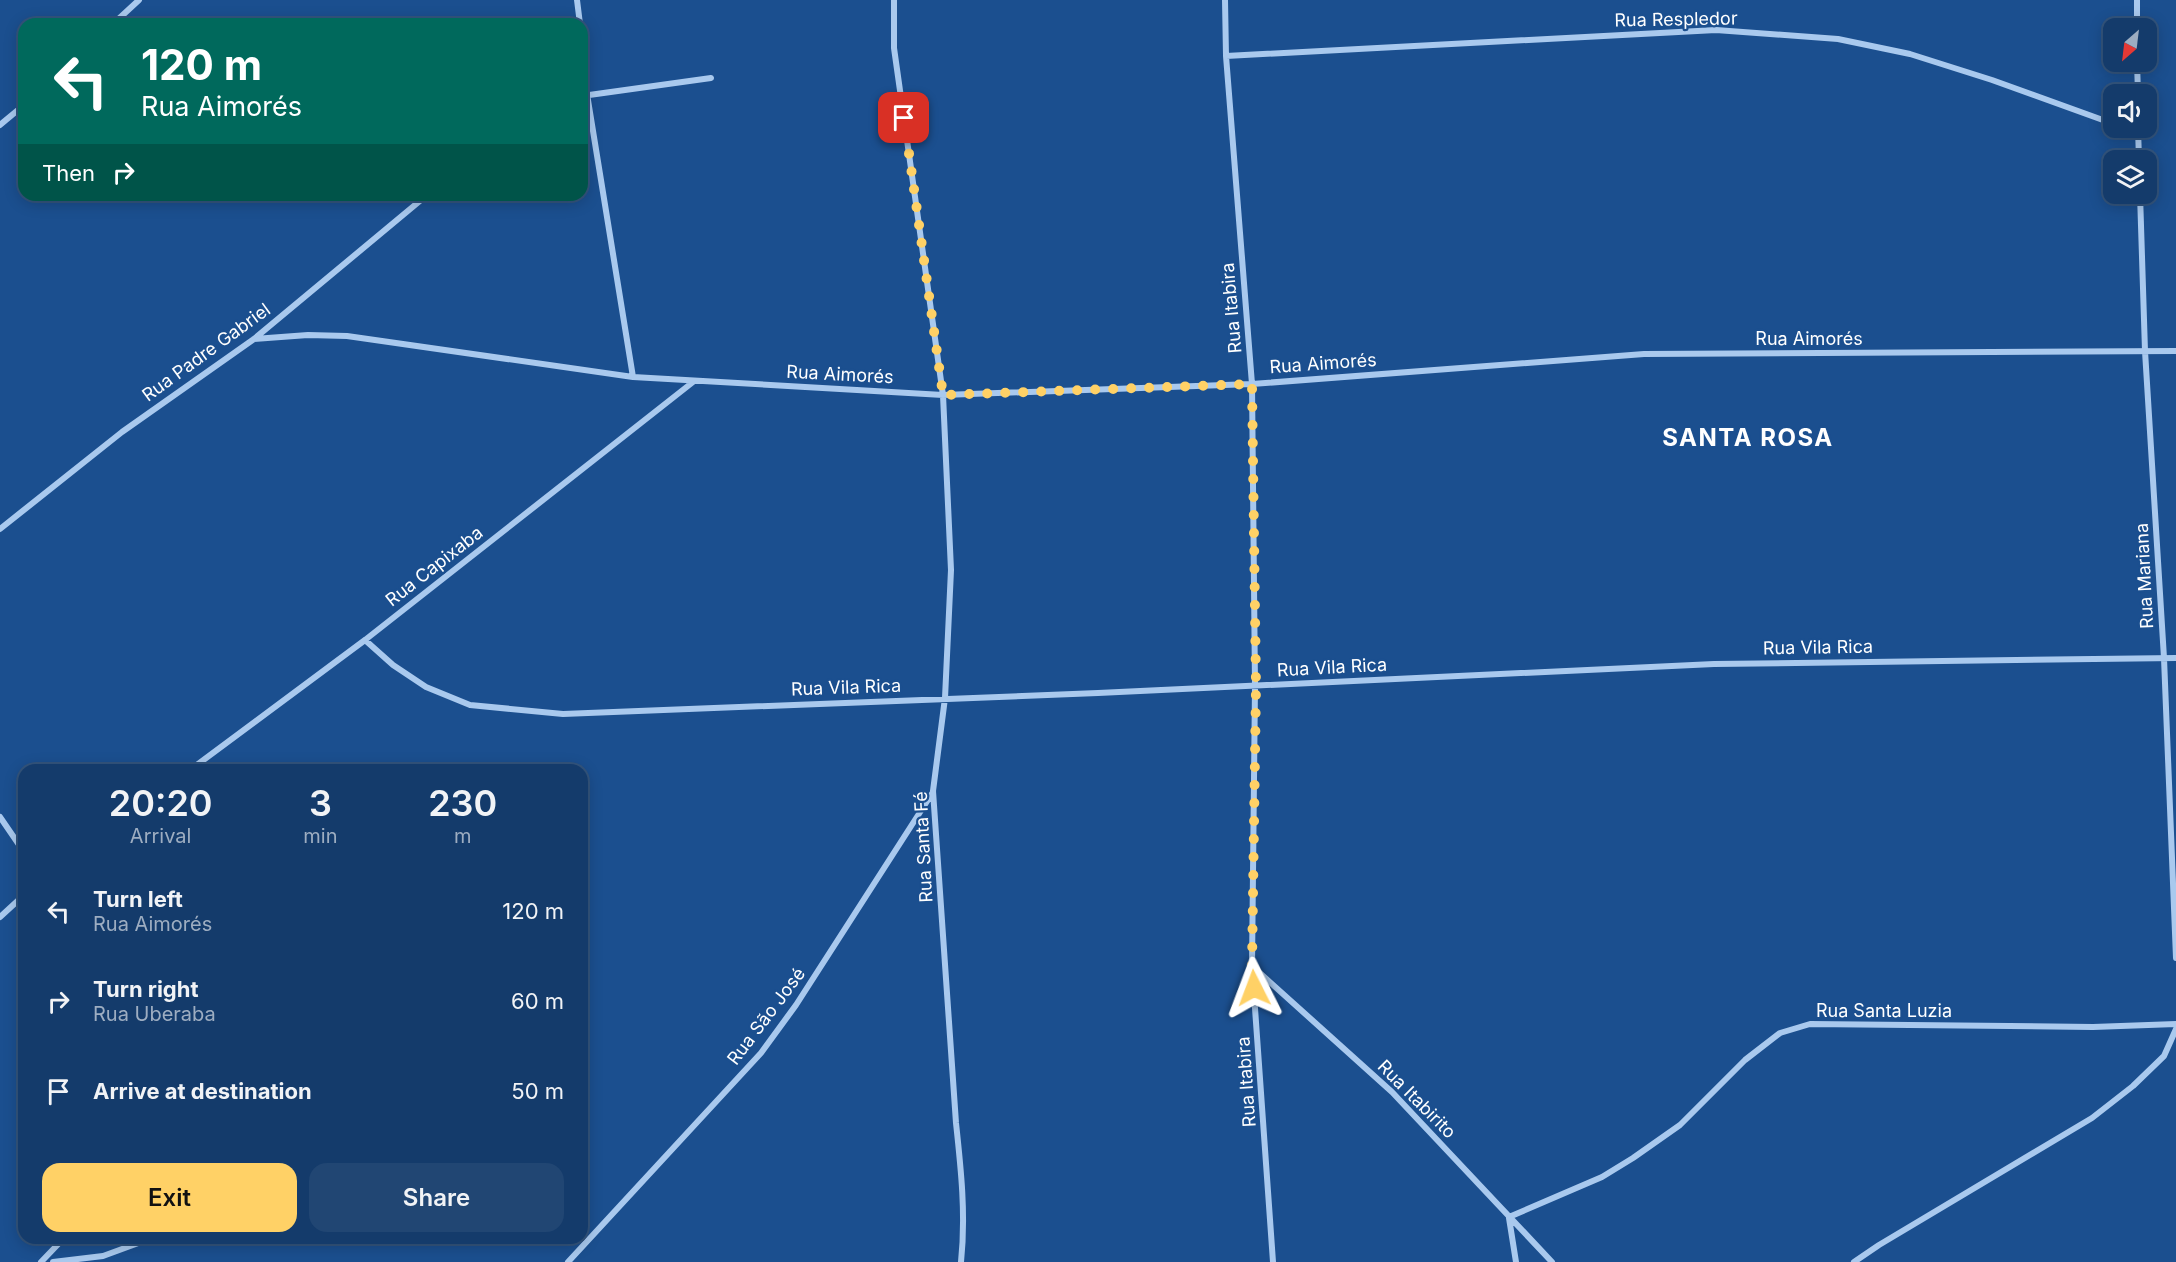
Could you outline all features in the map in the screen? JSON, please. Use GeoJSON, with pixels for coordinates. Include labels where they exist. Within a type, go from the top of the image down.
{"type":"FeatureCollection","features":[{"type":"Feature","properties":{"kind":"street"},"geometry":{"type":"LineString","coordinates":[[120,18],[139,0]]}},
{"type":"Feature","properties":{"kind":"street"},"geometry":{"type":"LineString","coordinates":[[577,0],[579,18]]}},
{"type":"Feature","properties":{"kind":"street","name":"Rua Santa Fé"},"geometry":{"type":"LineString","coordinates":[[894,0],[894,48],[943,395],[951,570],[945,698],[933,791],[956,1123],[962,1176],[964,1232],[960,1262]]}},
{"type":"Feature","properties":{"kind":"street","name":"Rua Itabira"},"geometry":{"type":"LineString","coordinates":[[1226,0],[1226,56],[1252,384],[1256,686],[1252,966],[1273,1262]]}},
{"type":"Feature","properties":{"kind":"street"},"geometry":{"type":"LineString","coordinates":[[2137,0],[2137,18]]}},
{"type":"Feature","properties":{"kind":"street","name":"Rua Respledor"},"geometry":{"type":"LineString","coordinates":[[1226,56],[1716,30],[1838,39],[1921,57],[2103,120]]}},
{"type":"Feature","properties":{"kind":"street"},"geometry":{"type":"LineString","coordinates":[[588,94],[711,78]]}},
{"type":"Feature","properties":{"kind":"street"},"geometry":{"type":"LineString","coordinates":[[0,125],[18,110]]}},
{"type":"Feature","properties":{"kind":"street"},"geometry":{"type":"LineString","coordinates":[[588,118],[633,377]]}},
{"type":"Feature","properties":{"kind":"street","name":"Rua Padre Gabriel"},"geometry":{"type":"LineString","coordinates":[[0,529],[122,432],[254,339],[420,201]]}},
{"type":"Feature","properties":{"kind":"street","name":"Rua Mariana"},"geometry":{"type":"LineString","coordinates":[[2140,204],[2145,351],[2164,658],[2176,958]]}},
{"type":"Feature","properties":{"kind":"street","name":"Rua Aimorés"},"geometry":{"type":"LineString","coordinates":[[254,339],[308,335],[347,336],[633,377],[943,395],[1252,384],[1644,354],[2176,351]]}},
{"type":"Feature","properties":{"kind":"street","name":"Rua Capixaba"},"geometry":{"type":"LineString","coordinates":[[198,764],[365,640],[693,381]]}},
{"type":"Feature","properties":{"kind":"street","name":"Rua Vila Rica"},"geometry":{"type":"LineString","coordinates":[[365,640],[393,665],[426,687],[470,705],[563,714],[1256,686],[1714,664],[2176,658]]}},
{"type":"Feature","properties":{"kind":"street","name":"Rua São José"},"geometry":{"type":"LineString","coordinates":[[588,1240],[761,1053],[796,1005],[933,791]]}},
{"type":"Feature","properties":{"kind":"street"},"geometry":{"type":"LineString","coordinates":[[0,817],[18,843]]}},
{"type":"Feature","properties":{"kind":"street"},"geometry":{"type":"LineString","coordinates":[[0,917],[18,901]]}},
{"type":"Feature","properties":{"kind":"street","name":"Rua Itabirito"},"geometry":{"type":"LineString","coordinates":[[1252,966],[1392,1092],[1552,1262]]}},
{"type":"Feature","properties":{"kind":"street","name":"Rua Santa Luzia"},"geometry":{"type":"LineString","coordinates":[[1509,1217],[1602,1177],[1633,1158],[1680,1125],[1745,1060],[1780,1032],[1810,1024],[2093,1027],[2176,1024]]}},
{"type":"Feature","properties":{"kind":"street"},"geometry":{"type":"LineString","coordinates":[[1854,1262],[1878,1245],[2092,1118],[2133,1086],[2164,1056],[2176,1029]]}},
{"type":"Feature","properties":{"kind":"street"},"geometry":{"type":"LineString","coordinates":[[1509,1217],[1515,1262]]}},
{"type":"Feature","properties":{"kind":"street"},"geometry":{"type":"LineString","coordinates":[[41,1262],[58,1244]]}},
{"type":"Feature","properties":{"kind":"street"},"geometry":{"type":"LineString","coordinates":[[53,1262],[103,1256],[136,1244]]}},
{"type":"Feature","properties":{"kind":"street","name":"Rua São José"},"geometry":{"type":"LineString","coordinates":[[568,1262],[585,1244]]}},
{"type":"Feature","properties":{"kind":"district","name":"SANTA ROSA"},"geometry":{"type":"Point","coordinates":[1748,437]}},
{"type":"Feature","properties":{"kind":"route"},"geometry":{"type":"LineString","coordinates":[[904,118],[943,395],[1252,384],[1256,686],[1252,966],[1254,988]]}}]}
